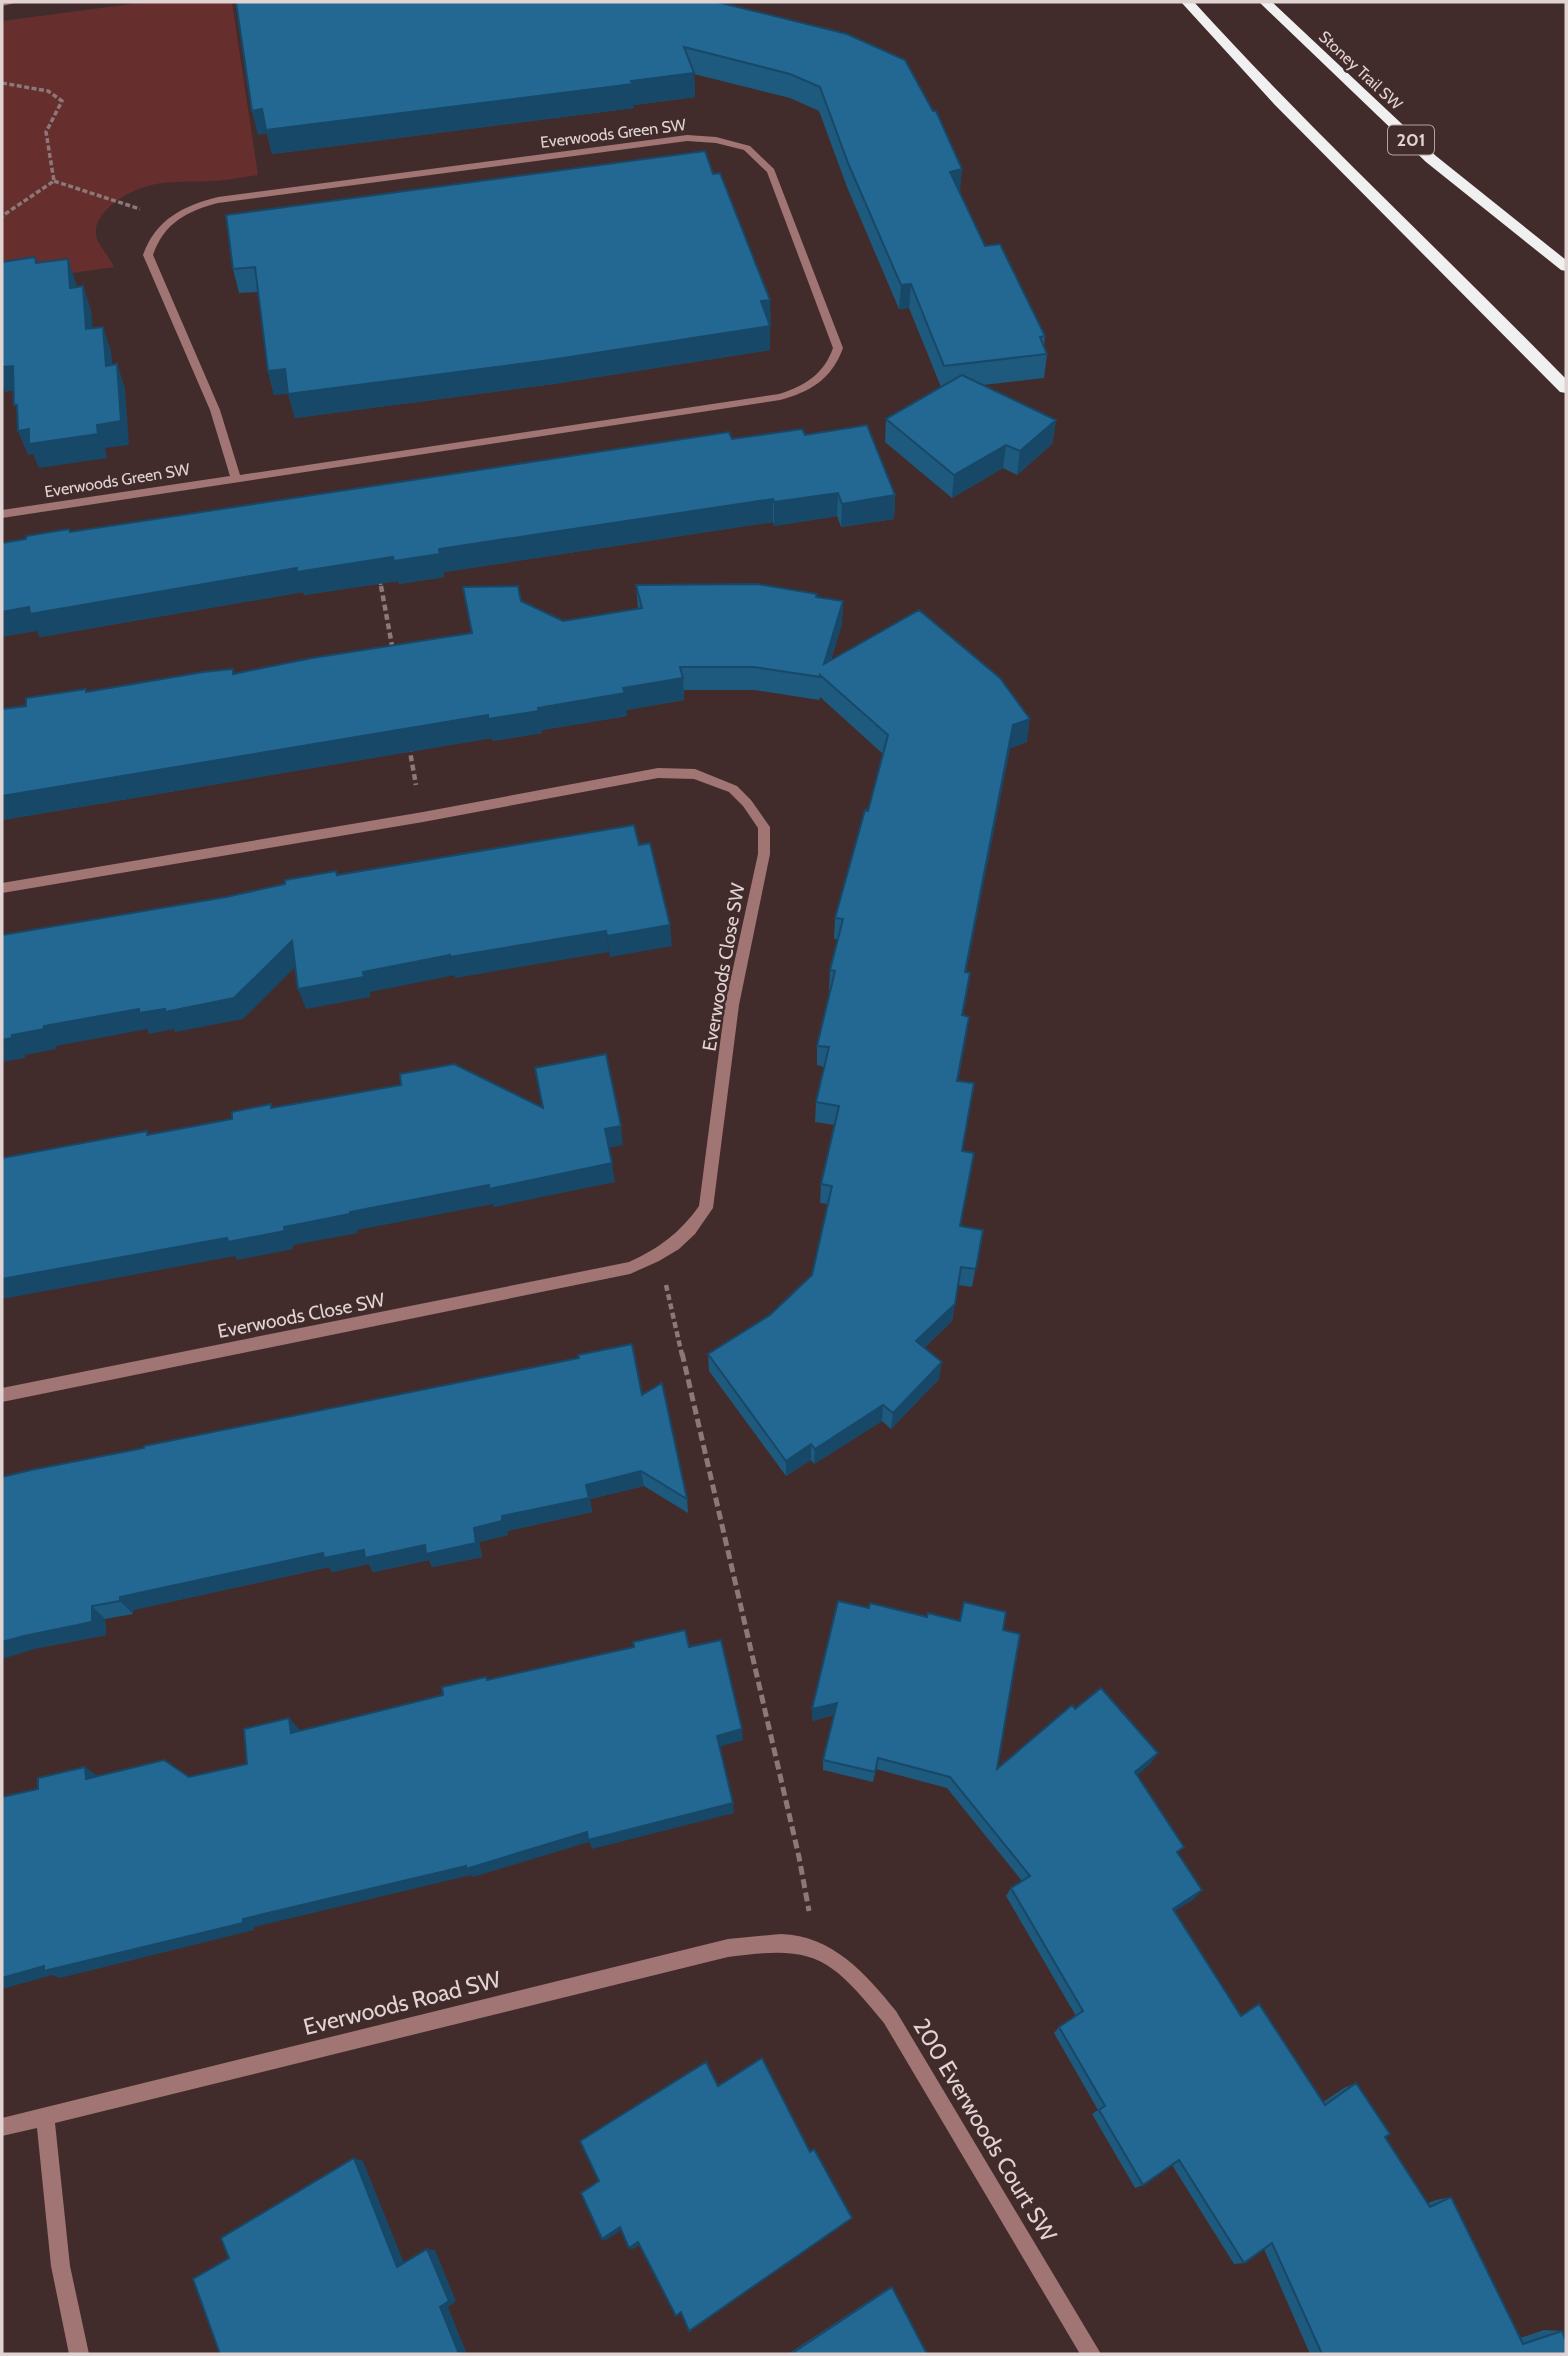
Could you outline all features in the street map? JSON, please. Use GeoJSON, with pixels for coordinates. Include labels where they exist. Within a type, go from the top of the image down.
{"type":"FeatureCollection","features":[{"type":"Feature","properties":{"kind":"highway"},"geometry":{"type":"LineString","coordinates":[[1187,2],[1288,113],[1447,265],[1566,388]]}},
{"type":"Feature","properties":{"kind":"highway","name":"Stoney Trail SW"},"geometry":{"type":"LineString","coordinates":[[1265,2],[1431,159],[1566,267]]}},
{"type":"Feature","properties":{"kind":"street"},"geometry":{"type":"LineString","coordinates":[[2,3],[15,2]]}},
{"type":"Feature","properties":{"kind":"street","name":"Everwoods Green SW"},"geometry":{"type":"LineString","coordinates":[[2,514],[780,397],[810,386],[824,376],[832,366],[838,348],[771,171],[747,148],[716,139],[687,138],[218,200],[195,205],[168,220]]}},
{"type":"Feature","properties":{"kind":"street"},"geometry":{"type":"LineString","coordinates":[[168,220],[158,230],[148,255],[215,410],[236,478]]}},
{"type":"Feature","properties":{"kind":"street","name":"Everwoods Close SW"},"geometry":{"type":"LineString","coordinates":[[2,888],[423,817],[658,773],[695,774],[733,789],[764,828],[764,855],[732,1005],[706,1208],[674,1247],[630,1268],[2,1395]]}},
{"type":"Feature","properties":{"kind":"street","name":"Everwoods Road SW"},"geometry":{"type":"LineString","coordinates":[[2,2127],[728,1948],[770,1942],[801,1944],[816,1950]]}},
{"type":"Feature","properties":{"kind":"street","name":"200 Everwoods Court SW"},"geometry":{"type":"LineString","coordinates":[[816,1950],[863,1984],[890,2017],[1091,2354]]}},
{"type":"Feature","properties":{"kind":"street"},"geometry":{"type":"LineString","coordinates":[[45,2116],[52,2215],[68,2317],[79,2354]]}},
{"type":"Feature","properties":{"kind":"path"},"geometry":{"type":"LineString","coordinates":[[2,83],[48,91],[62,101],[49,119],[43,137],[53,166],[54,181]]}},
{"type":"Feature","properties":{"kind":"path"},"geometry":{"type":"LineString","coordinates":[[2,216],[54,181]]}},
{"type":"Feature","properties":{"kind":"path"},"geometry":{"type":"LineString","coordinates":[[54,181],[168,220]]}},
{"type":"Feature","properties":{"kind":"path"},"geometry":{"type":"LineString","coordinates":[[379,574],[393,655]]}},
{"type":"Feature","properties":{"kind":"path"},"geometry":{"type":"LineString","coordinates":[[407,735],[423,817]]}},
{"type":"Feature","properties":{"kind":"path"},"geometry":{"type":"LineString","coordinates":[[659,1256],[799,1857],[816,1950]]}},
{"type":"Feature","properties":{"kind":"shaded area"},"geometry":{"type":"Polygon","coordinates":[[[146,2],[232,2],[258,175],[220,181],[163,183],[140,188],[115,202],[103,213],[96,228],[97,239],[114,267],[2,283],[2,21],[146,2]]]}},
{"type":"Feature","properties":{"kind":"building"},"geometry":{"type":"Polygon","coordinates":[[[236,2],[717,2],[847,34],[905,60],[933,111],[936,111],[962,169],[950,172],[985,246],[1000,244],[1045,336],[1040,337],[1047,354],[944,366],[911,284],[901,285],[848,163],[820,87],[790,74],[684,47],[694,73],[631,81],[633,84],[266,130],[262,109],[252,111],[236,2]]]}},
{"type":"Feature","properties":{"kind":"building"},"geometry":{"type":"Polygon","coordinates":[[[705,151],[713,174],[720,173],[770,300],[761,301],[770,326],[550,360],[288,394],[285,369],[268,371],[255,267],[233,269],[226,215],[705,151]]]}},
{"type":"Feature","properties":{"kind":"building"},"geometry":{"type":"Polygon","coordinates":[[[35,257],[36,263],[68,259],[70,288],[83,286],[86,329],[103,327],[106,366],[117,364],[121,421],[97,425],[98,434],[29,444],[29,429],[18,431],[13,366],[2,367],[2,262],[35,257]]]}},
{"type":"Feature","properties":{"kind":"building"},"geometry":{"type":"Polygon","coordinates":[[[962,375],[1056,420],[1020,451],[1006,445],[954,475],[886,419],[962,375]]]}},
{"type":"Feature","properties":{"kind":"building"},"geometry":{"type":"Polygon","coordinates":[[[867,425],[895,495],[842,504],[838,493],[774,502],[773,499],[439,549],[440,554],[394,561],[393,557],[297,572],[297,568],[30,614],[29,607],[2,612],[2,543],[26,539],[26,536],[69,529],[70,532],[729,432],[732,439],[802,429],[805,435],[867,425]]]}},
{"type":"Feature","properties":{"kind":"building"},"geometry":{"type":"Polygon","coordinates":[[[757,584],[843,601],[824,664],[919,610],[1000,678],[1030,719],[1013,725],[965,972],[970,973],[962,1015],[969,1017],[957,1081],[974,1083],[962,1151],[974,1153],[960,1226],[983,1230],[976,1269],[961,1267],[955,1304],[916,1341],[942,1362],[893,1413],[883,1405],[815,1449],[811,1444],[786,1461],[708,1354],[770,1315],[812,1275],[832,1186],[821,1184],[839,1106],[816,1102],[829,1047],[817,1046],[835,971],[830,970],[843,919],[835,918],[888,735],[820,675],[754,667],[680,667],[683,678],[623,688],[625,693],[538,708],[539,711],[488,719],[488,715],[2,796],[2,709],[26,706],[26,698],[86,689],[86,692],[203,672],[233,669],[233,674],[312,658],[472,633],[463,587],[518,586],[521,601],[563,621],[642,608],[636,585],[757,584]]]}},
{"type":"Feature","properties":{"kind":"building"},"geometry":{"type":"Polygon","coordinates":[[[634,825],[639,845],[650,843],[670,925],[607,936],[606,931],[450,955],[363,972],[364,977],[298,989],[292,941],[234,998],[165,1012],[165,1009],[139,1013],[139,1009],[44,1026],[44,1029],[12,1035],[12,1038],[2,1040],[2,935],[226,897],[285,884],[285,880],[336,871],[337,875],[634,825]]]}},
{"type":"Feature","properties":{"kind":"building"},"geometry":{"type":"Polygon","coordinates":[[[606,1054],[621,1126],[605,1129],[612,1163],[489,1189],[489,1185],[350,1212],[284,1227],[285,1231],[228,1242],[227,1238],[2,1279],[2,1158],[147,1131],[147,1135],[232,1119],[232,1112],[271,1104],[271,1108],[401,1085],[400,1074],[454,1064],[543,1108],[535,1068],[606,1054]]]}},
{"type":"Feature","properties":{"kind":"building"},"geometry":{"type":"Polygon","coordinates":[[[632,1344],[642,1395],[662,1383],[687,1499],[641,1471],[586,1485],[589,1498],[502,1516],[502,1521],[474,1528],[476,1543],[426,1554],[425,1545],[365,1558],[364,1550],[324,1558],[323,1553],[120,1597],[120,1601],[92,1606],[92,1622],[2,1642],[2,1477],[579,1358],[578,1355],[632,1344]]]}},
{"type":"Feature","properties":{"kind":"building"},"geometry":{"type":"Polygon","coordinates":[[[838,1601],[869,1608],[870,1603],[927,1617],[928,1613],[960,1621],[964,1602],[1006,1612],[1003,1630],[1020,1634],[997,1769],[1072,1705],[1075,1709],[1101,1688],[1158,1753],[1135,1772],[1184,1847],[1177,1852],[1202,1890],[1173,1909],[1241,2016],[1259,2004],[1325,2105],[1356,2083],[1390,2134],[1385,2137],[1430,2207],[1451,2197],[1523,2344],[1562,2331],[1566,2354],[1322,2354],[1272,2243],[1244,2263],[1179,2160],[1143,2185],[1099,2110],[1105,2106],[1059,2027],[1083,2011],[1011,1888],[1030,1876],[950,1777],[878,1758],[875,1772],[823,1760],[837,1703],[812,1709],[838,1601]]]}},
{"type":"Feature","properties":{"kind":"building"},"geometry":{"type":"Polygon","coordinates":[[[685,1630],[689,1647],[721,1640],[742,1729],[717,1736],[733,1803],[588,1840],[587,1832],[466,1869],[466,1866],[243,1919],[243,1923],[44,1971],[44,1966],[2,1978],[2,1797],[38,1789],[38,1778],[85,1767],[86,1779],[164,1760],[189,1777],[247,1764],[244,1729],[289,1718],[291,1733],[443,1695],[442,1687],[486,1677],[487,1680],[634,1647],[633,1642],[685,1630]]]}},
{"type":"Feature","properties":{"kind":"building"},"geometry":{"type":"Polygon","coordinates":[[[762,2058],[810,2152],[814,2149],[852,2218],[689,2331],[681,2312],[676,2316],[638,2242],[629,2248],[620,2227],[602,2239],[581,2193],[599,2181],[580,2141],[706,2062],[718,2086],[762,2058]]]}},
{"type":"Feature","properties":{"kind":"building"},"geometry":{"type":"Polygon","coordinates":[[[354,2158],[397,2267],[427,2249],[449,2301],[440,2307],[459,2354],[220,2354],[193,2279],[229,2258],[221,2238],[354,2158]]]}},
{"type":"Feature","properties":{"kind":"building"},"geometry":{"type":"Polygon","coordinates":[[[892,2287],[927,2354],[791,2354],[892,2287]]]}}]}
